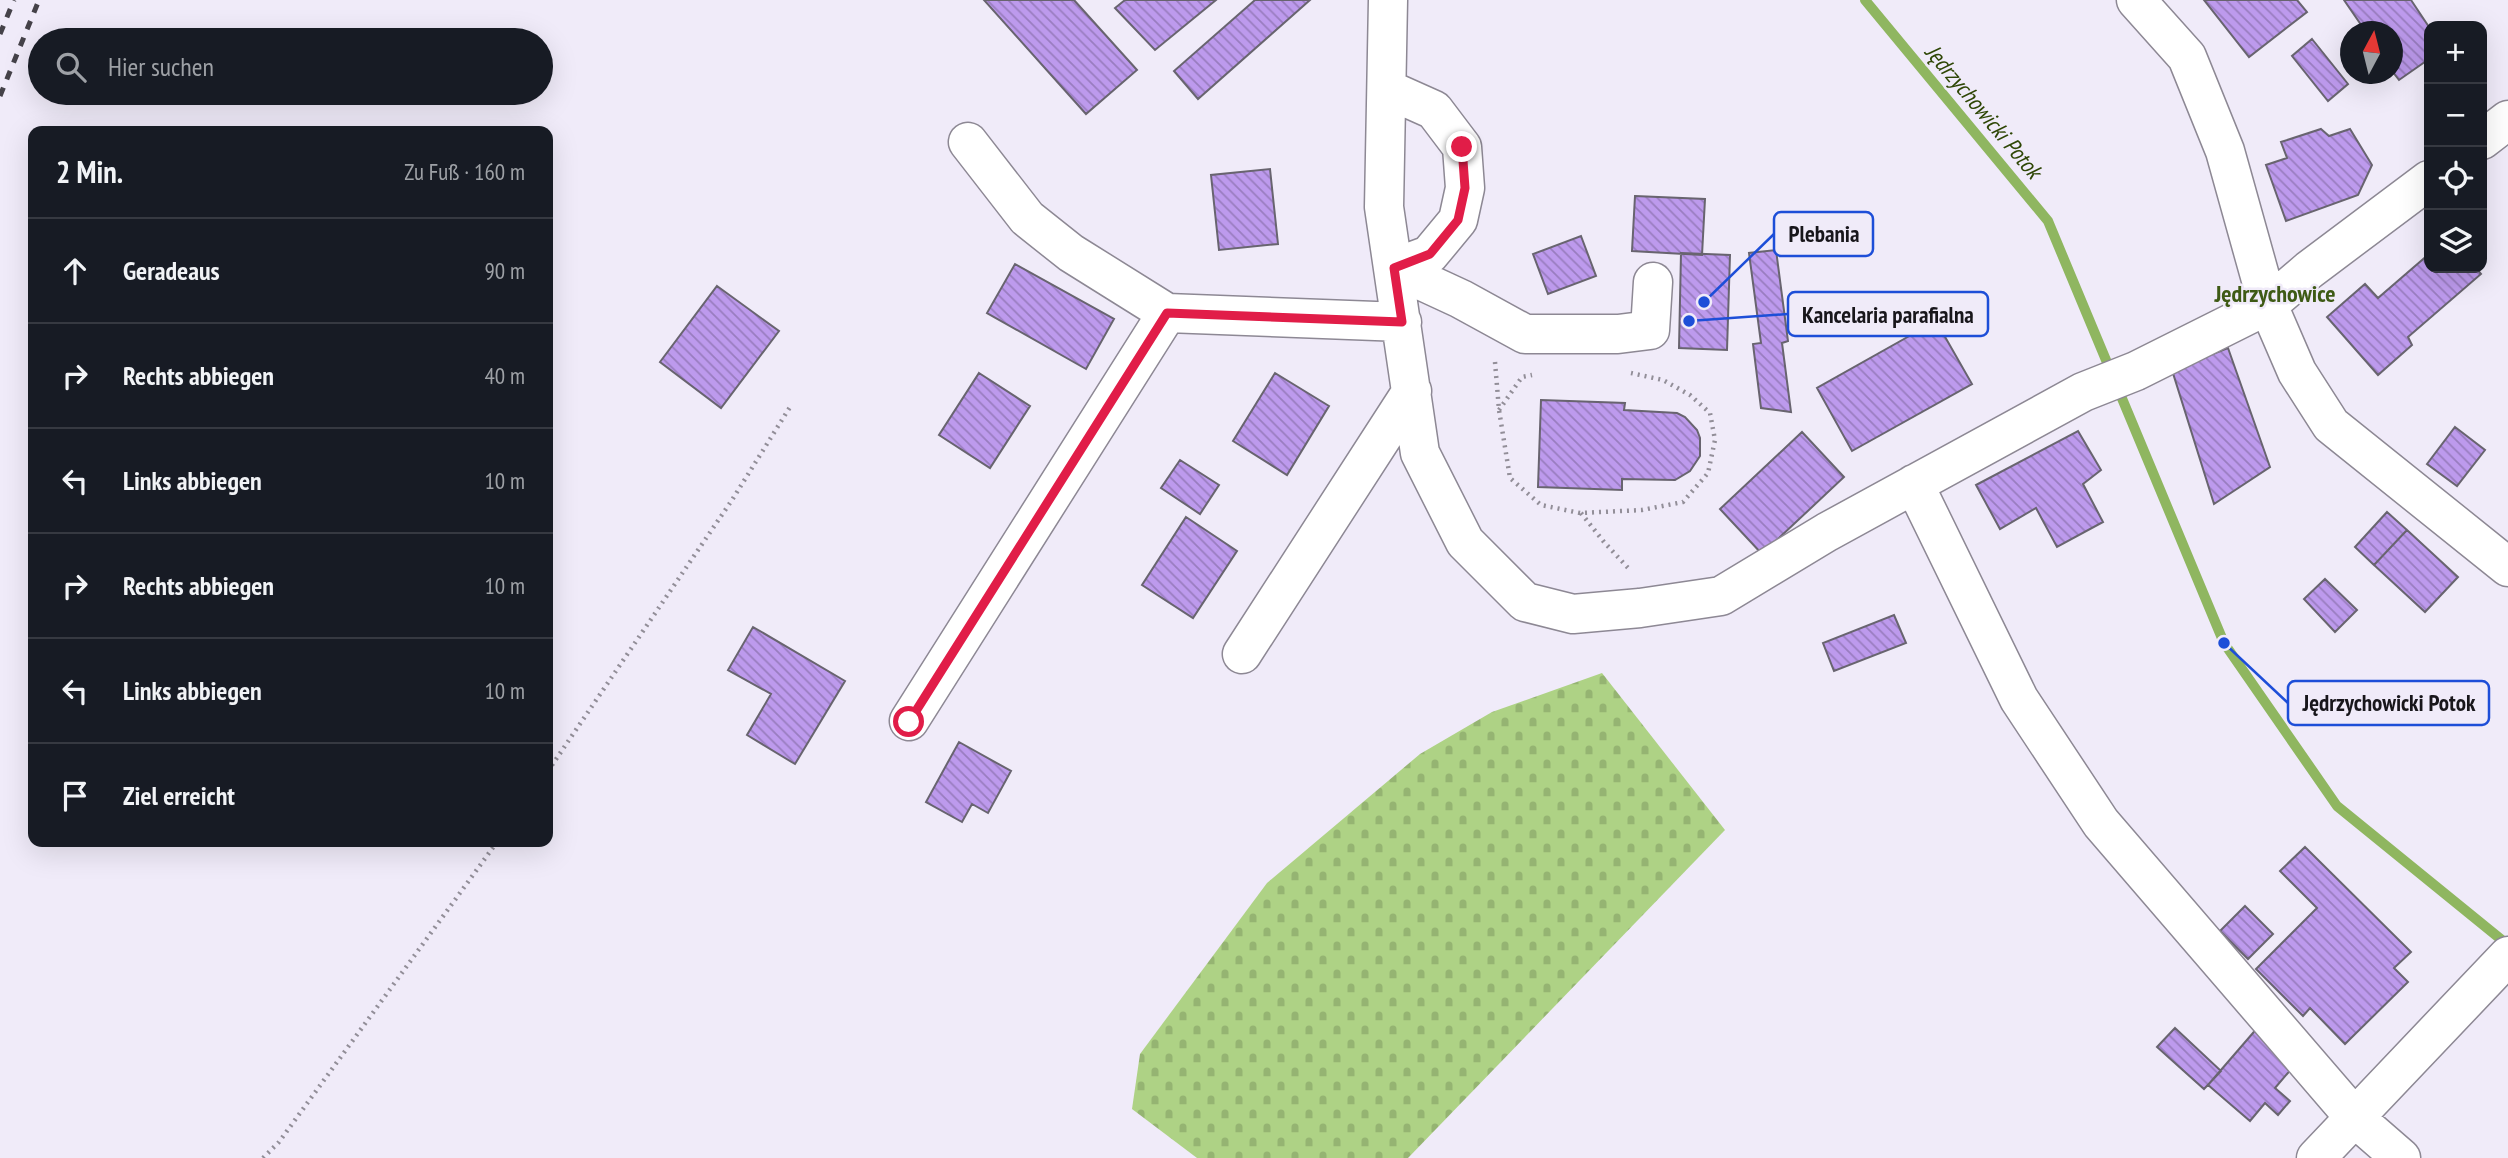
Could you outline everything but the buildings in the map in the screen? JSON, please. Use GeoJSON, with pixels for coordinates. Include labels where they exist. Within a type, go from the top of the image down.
{"type":"FeatureCollection","features":[{"type":"Feature","properties":{"kind":"street"},"geometry":{"type":"LineString","coordinates":[[1388,0],[1384,207],[1420,453],[1465,542],[1525,602],[1573,614],[1721,596],[1827,532],[2083,392],[2136,371],[2268,305],[2309,270],[2424,184]]}},
{"type":"Feature","properties":{"kind":"street"},"geometry":{"type":"LineString","coordinates":[[2137,0],[2187,57],[2225,151],[2268,305],[2297,372],[2331,425],[2508,567]]}},
{"type":"Feature","properties":{"kind":"street"},"geometry":{"type":"LineString","coordinates":[[1387,89],[1434,110],[1462,147],[1465,188],[1458,220],[1430,254],[1394,268]]}},
{"type":"Feature","properties":{"kind":"street"},"geometry":{"type":"LineString","coordinates":[[2487,136],[2508,120]]}},
{"type":"Feature","properties":{"kind":"street"},"geometry":{"type":"LineString","coordinates":[[968,142],[1027,218],[1071,253],[1167,313],[1402,322]]}},
{"type":"Feature","properties":{"kind":"street"},"geometry":{"type":"LineString","coordinates":[[1394,268],[1525,334],[1618,334],[1650,330],[1653,282]]}},
{"type":"Feature","properties":{"kind":"street"},"geometry":{"type":"LineString","coordinates":[[909,722],[1167,313]]}},
{"type":"Feature","properties":{"kind":"street"},"geometry":{"type":"LineString","coordinates":[[1242,654],[1412,391]]}},
{"type":"Feature","properties":{"kind":"street"},"geometry":{"type":"LineString","coordinates":[[1914,484],[2019,699],[2101,823],[2355,1118],[2401,1158]]}},
{"type":"Feature","properties":{"kind":"street"},"geometry":{"type":"LineString","coordinates":[[2316,1158],[2508,957]]}},
{"type":"Feature","properties":{"kind":"path"},"geometry":{"type":"LineString","coordinates":[[1474,306],[1494,354],[1499,410],[1510,478],[1541,505],[1580,513],[1642,510],[1683,502],[1709,473],[1715,440],[1710,413],[1690,395],[1663,380],[1621,371]]}},
{"type":"Feature","properties":{"kind":"path"},"geometry":{"type":"LineString","coordinates":[[1499,410],[1522,377],[1534,375]]}},
{"type":"Feature","properties":{"kind":"path"},"geometry":{"type":"LineString","coordinates":[[553,764],[732,500],[790,407]]}},
{"type":"Feature","properties":{"kind":"path"},"geometry":{"type":"LineString","coordinates":[[1580,513],[1659,605]]}},
{"type":"Feature","properties":{"kind":"path"},"geometry":{"type":"LineString","coordinates":[[264,1158],[279,1142],[493,847]]}},
{"type":"Feature","properties":{"kind":"green space"},"geometry":{"type":"Polygon","coordinates":[[[1602,673],[1725,830],[1408,1158],[1197,1158],[1132,1109],[1140,1054],[1267,883],[1420,754],[1492,712],[1602,673]]]}},
{"type":"Feature","properties":{"kind":"waterway","name":"Jędrzychowicki Potok"},"geometry":{"type":"LineString","coordinates":[[1865,0],[2048,221],[2224,643],[2337,806],[2508,945]]}},
{"type":"Feature","properties":{"kind":"railway"},"geometry":{"type":"LineString","coordinates":[[0,34],[14,0]]}},
{"type":"Feature","properties":{"kind":"railway"},"geometry":{"type":"LineString","coordinates":[[0,96],[39,0]]}},
{"type":"Feature","properties":{"kind":"place","name":"Plebania"},"geometry":{"type":"Point","coordinates":[1704,302]}},
{"type":"Feature","properties":{"kind":"place","name":"Kancelaria parafialna"},"geometry":{"type":"Point","coordinates":[1689,321]}},
{"type":"Feature","properties":{"kind":"place","name":"Jędrzychowicki Potok"},"geometry":{"type":"Point","coordinates":[2224,643]}},
{"type":"Feature","properties":{"kind":"district","name":"Jędrzychowice"},"geometry":{"type":"Point","coordinates":[2275,293]}},
{"type":"Feature","properties":{"kind":"route"},"geometry":{"type":"LineString","coordinates":[[909,722],[1167,313],[1402,322],[1394,268],[1430,254],[1458,220],[1465,188],[1462,147]]}}]}
